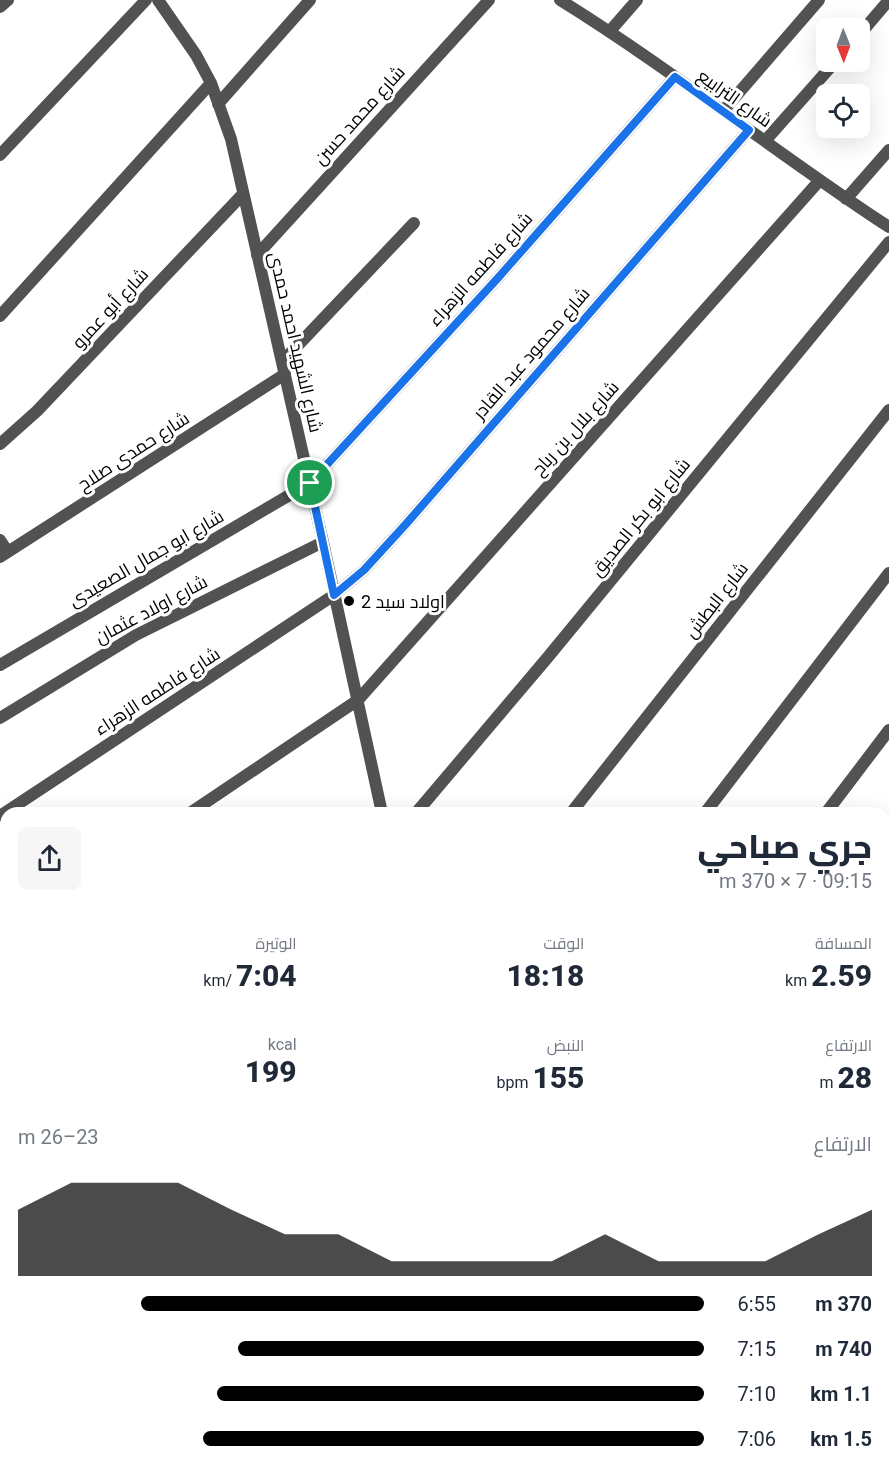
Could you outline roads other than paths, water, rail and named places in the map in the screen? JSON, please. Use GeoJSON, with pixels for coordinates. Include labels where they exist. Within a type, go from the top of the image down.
{"type":"FeatureCollection","features":[{"type":"Feature","properties":{"kind":"street"},"geometry":{"type":"LineString","coordinates":[[0,7],[8,0]]}},
{"type":"Feature","properties":{"kind":"street"},"geometry":{"type":"LineString","coordinates":[[0,154],[146,0]]}},
{"type":"Feature","properties":{"kind":"street","name":"شارع الشهيد احمد حمدى"},"geometry":{"type":"LineString","coordinates":[[158,0],[196,55],[211,83],[231,139],[310,483],[381,807]]}},
{"type":"Feature","properties":{"kind":"street"},"geometry":{"type":"LineString","coordinates":[[218,104],[310,0]]}},
{"type":"Feature","properties":{"kind":"street","name":"شارع محمد حسن"},"geometry":{"type":"LineString","coordinates":[[257,255],[489,0]]}},
{"type":"Feature","properties":{"kind":"street","name":"شارع الترابيع"},"geometry":{"type":"LineString","coordinates":[[560,0],[610,31],[846,199],[889,227]]}},
{"type":"Feature","properties":{"kind":"street"},"geometry":{"type":"LineString","coordinates":[[610,31],[638,0]]}},
{"type":"Feature","properties":{"kind":"street"},"geometry":{"type":"LineString","coordinates":[[723,111],[819,0]]}},
{"type":"Feature","properties":{"kind":"street"},"geometry":{"type":"LineString","coordinates":[[870,22],[889,0]]}},
{"type":"Feature","properties":{"kind":"street"},"geometry":{"type":"LineString","coordinates":[[765,141],[827,72]]}},
{"type":"Feature","properties":{"kind":"street","name":"شارع فاطمه الزهراء"},"geometry":{"type":"LineString","coordinates":[[310,483],[497,279],[675,77]]}},
{"type":"Feature","properties":{"kind":"street"},"geometry":{"type":"LineString","coordinates":[[0,316],[211,83]]}},
{"type":"Feature","properties":{"kind":"street","name":"شارع محمود عبد القادر"},"geometry":{"type":"LineString","coordinates":[[334,595],[364,570],[406,524],[749,130]]}},
{"type":"Feature","properties":{"kind":"street"},"geometry":{"type":"LineString","coordinates":[[846,199],[889,150]]}},
{"type":"Feature","properties":{"kind":"street","name":"شارع بلال بن رباح"},"geometry":{"type":"LineString","coordinates":[[199,807],[357,700],[820,180]]}},
{"type":"Feature","properties":{"kind":"street","name":"شارع أبو عمرو"},"geometry":{"type":"LineString","coordinates":[[0,444],[38,411],[243,194]]}},
{"type":"Feature","properties":{"kind":"street"},"geometry":{"type":"LineString","coordinates":[[282,362],[414,223]]}},
{"type":"Feature","properties":{"kind":"street","name":"شارع ابو بكر الصديق"},"geometry":{"type":"LineString","coordinates":[[421,807],[889,242]]}},
{"type":"Feature","properties":{"kind":"street","name":"شارع حمدى صلاح"},"geometry":{"type":"LineString","coordinates":[[4,555],[285,374]]}},
{"type":"Feature","properties":{"kind":"street","name":"شارع البطش"},"geometry":{"type":"LineString","coordinates":[[576,807],[889,410]]}},
{"type":"Feature","properties":{"kind":"street","name":"شارع ابو جمال الصعيدى"},"geometry":{"type":"LineString","coordinates":[[0,665],[310,483]]}},
{"type":"Feature","properties":{"kind":"street"},"geometry":{"type":"LineString","coordinates":[[0,540],[4,555]]}},
{"type":"Feature","properties":{"kind":"street","name":"شارع اولاد عثمان"},"geometry":{"type":"LineString","coordinates":[[0,718],[136,635],[323,542]]}},
{"type":"Feature","properties":{"kind":"street"},"geometry":{"type":"LineString","coordinates":[[710,807],[889,573]]}},
{"type":"Feature","properties":{"kind":"street","name":"شارع فاطمه الزهراء"},"geometry":{"type":"LineString","coordinates":[[14,807],[334,595]]}},
{"type":"Feature","properties":{"kind":"street"},"geometry":{"type":"LineString","coordinates":[[830,807],[889,730]]}},
{"type":"Feature","properties":{"kind":"place","name":"اولاد سيد 2"},"geometry":{"type":"Point","coordinates":[349,601]}}]}
